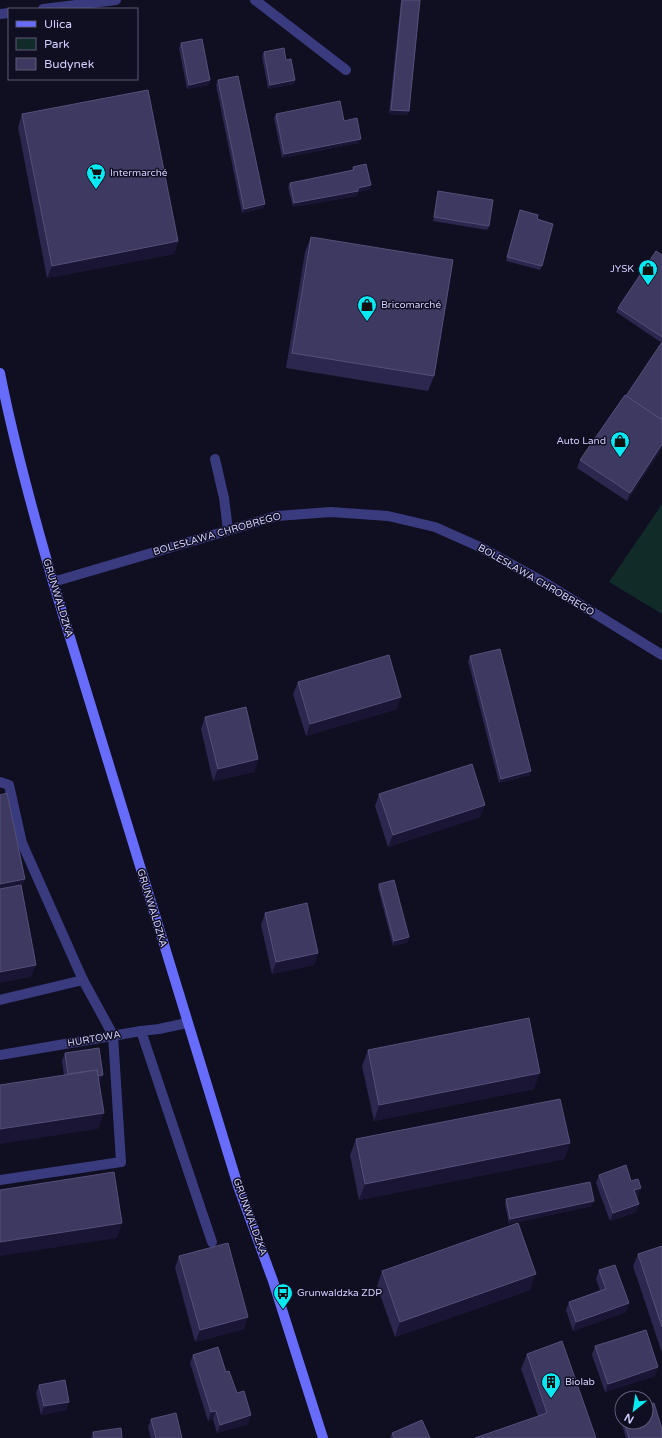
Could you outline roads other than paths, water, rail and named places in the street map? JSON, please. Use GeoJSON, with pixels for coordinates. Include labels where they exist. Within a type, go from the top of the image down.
{"type":"FeatureCollection","features":[{"type":"Feature","properties":{"kind":"main road","name":"GRUNWALDZKA"},"geometry":{"type":"LineString","coordinates":[[0,373],[10,426],[29,502],[53,582],[238,1186],[273,1281],[323,1438]]}},
{"type":"Feature","properties":{"kind":"street"},"geometry":{"type":"LineString","coordinates":[[51,8],[116,0]]}},
{"type":"Feature","properties":{"kind":"street"},"geometry":{"type":"LineString","coordinates":[[255,0],[346,70]]}},
{"type":"Feature","properties":{"kind":"street"},"geometry":{"type":"LineString","coordinates":[[215,459],[224,498],[228,530]]}},
{"type":"Feature","properties":{"kind":"street","name":"BOLESŁAWA CHROBREGO"},"geometry":{"type":"LineString","coordinates":[[53,582],[276,516],[331,512],[388,516],[435,527],[480,547],[536,578],[662,655]]}},
{"type":"Feature","properties":{"kind":"street"},"geometry":{"type":"LineString","coordinates":[[0,782],[9,785],[22,843],[83,980],[113,1035],[121,1162],[0,1180]]}},
{"type":"Feature","properties":{"kind":"street"},"geometry":{"type":"LineString","coordinates":[[0,1000],[83,980]]}},
{"type":"Feature","properties":{"kind":"street","name":"HURTOWA"},"geometry":{"type":"LineString","coordinates":[[0,1055],[187,1023]]}},
{"type":"Feature","properties":{"kind":"street"},"geometry":{"type":"LineString","coordinates":[[141,1030],[212,1242]]}},
{"type":"Feature","properties":{"kind":"place","name":"Intermarché"},"geometry":{"type":"Point","coordinates":[96,190]}},
{"type":"Feature","properties":{"kind":"place","name":"JYSK"},"geometry":{"type":"Point","coordinates":[648,286]}},
{"type":"Feature","properties":{"kind":"place","name":"Bricomarché"},"geometry":{"type":"Point","coordinates":[367,322]}},
{"type":"Feature","properties":{"kind":"place","name":"Auto Land"},"geometry":{"type":"Point","coordinates":[620,458]}},
{"type":"Feature","properties":{"kind":"place","name":"Grunwaldzka ZDP"},"geometry":{"type":"Point","coordinates":[283,1310]}},
{"type":"Feature","properties":{"kind":"place","name":"Biolab"},"geometry":{"type":"Point","coordinates":[551,1399]}}]}
